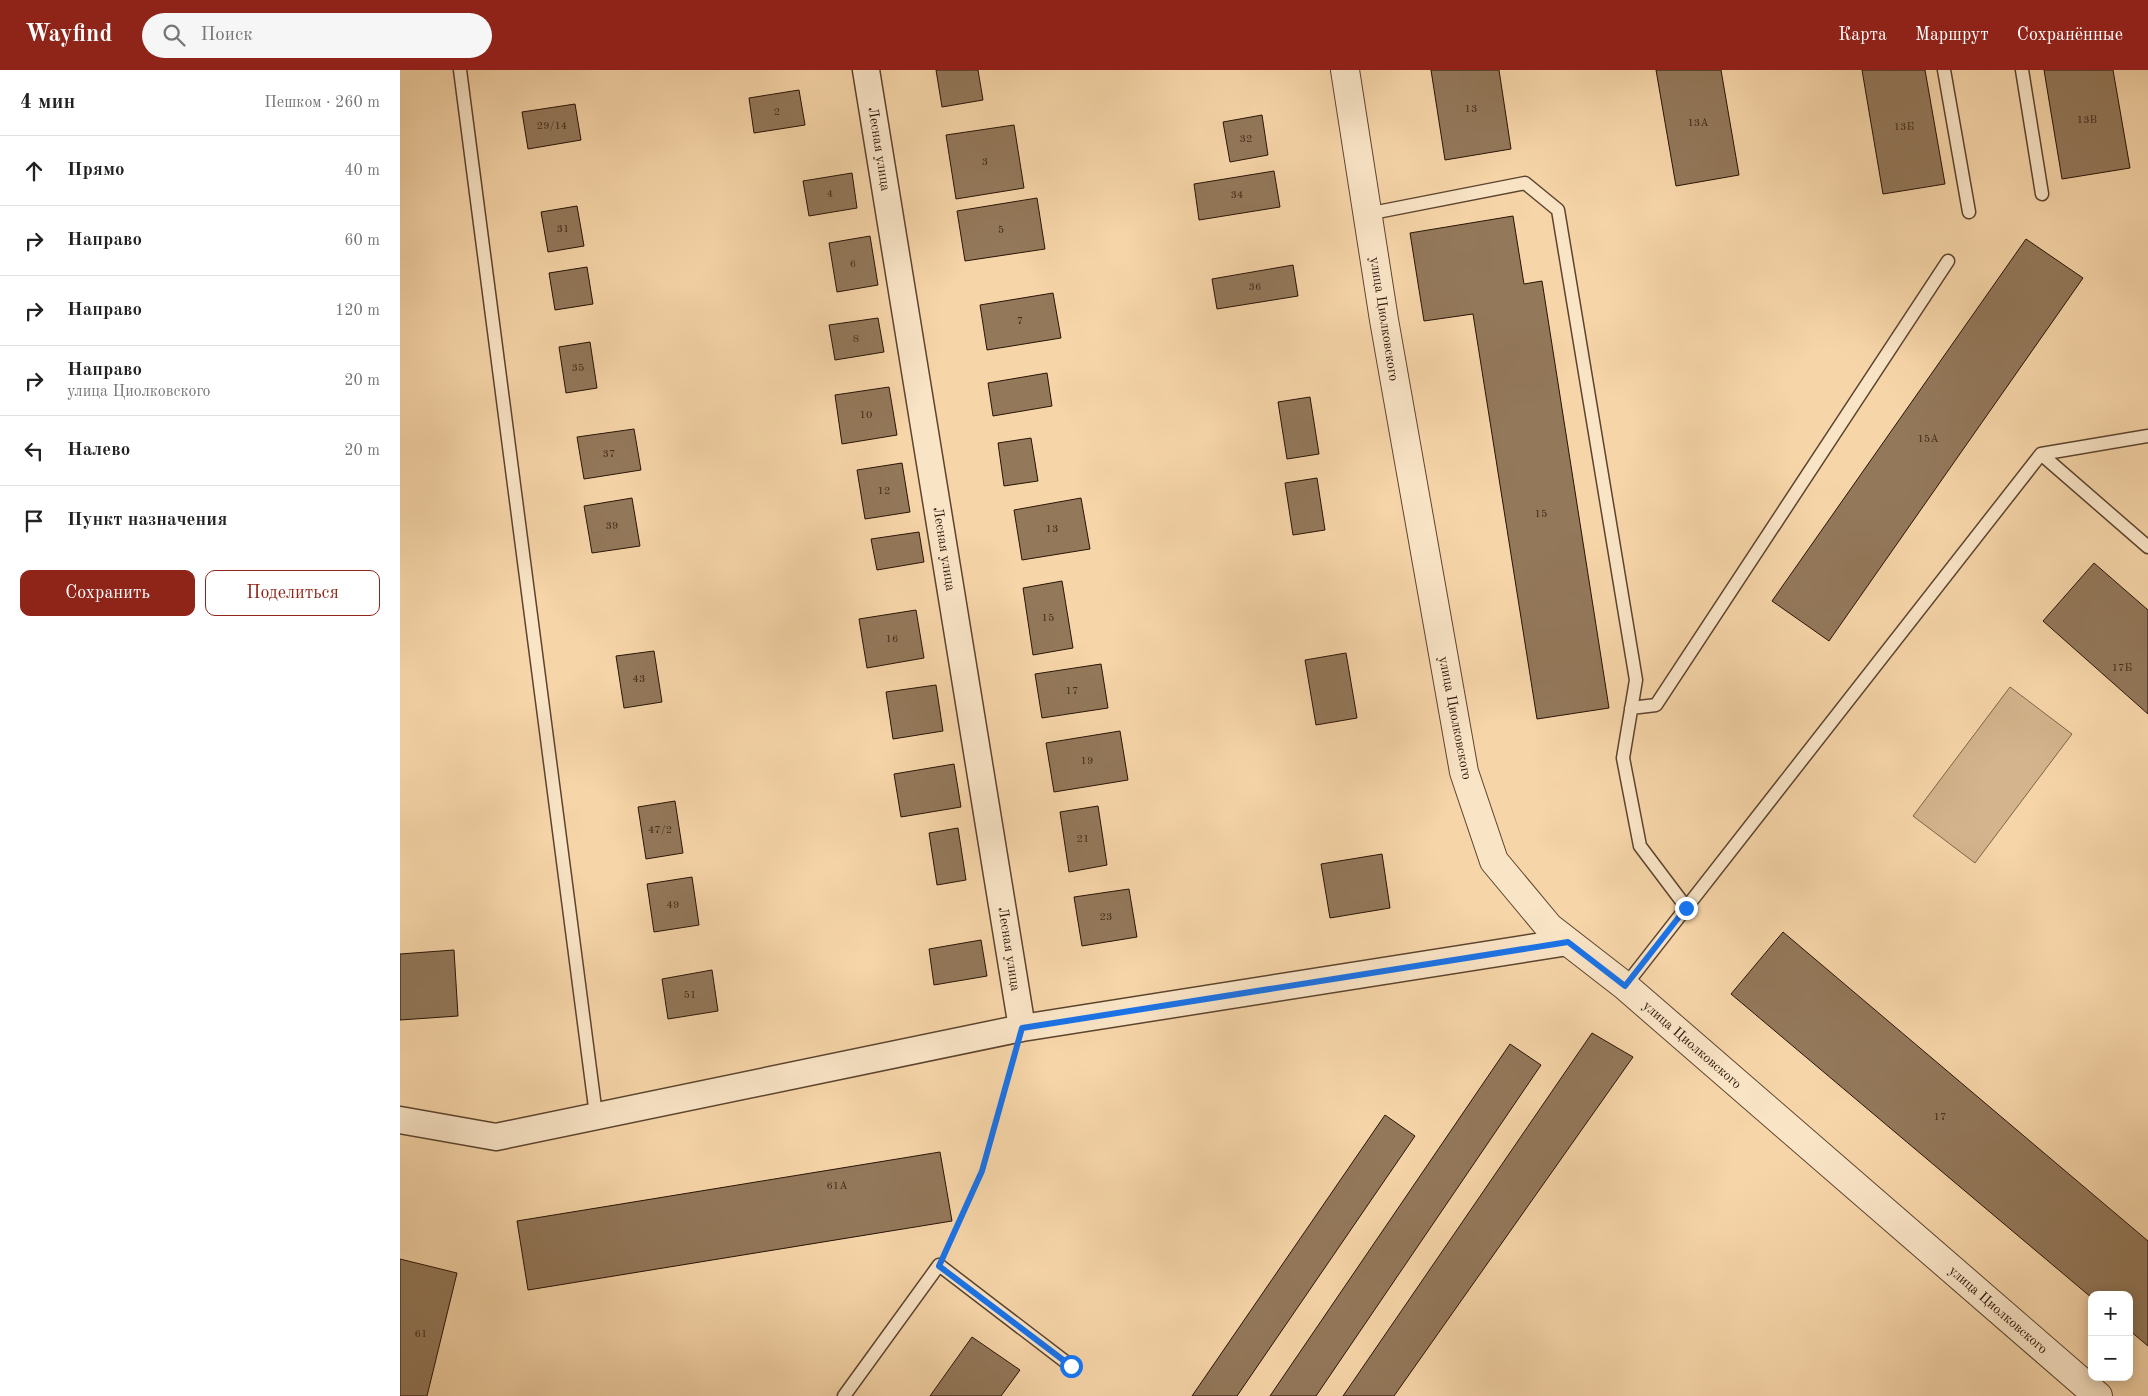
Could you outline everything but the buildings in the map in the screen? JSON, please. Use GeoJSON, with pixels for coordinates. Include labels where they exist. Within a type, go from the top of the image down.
{"type":"FeatureCollection","features":[{"type":"Feature","properties":{"kind":"street","name":"Лесная улица"},"geometry":{"type":"LineString","coordinates":[[866,70],[1022,1028]]}},
{"type":"Feature","properties":{"kind":"street","name":"улица Циолковского"},"geometry":{"type":"LineString","coordinates":[[1345,70],[1387,340],[1464,772],[1494,861],[1549,927],[1625,986],[2098,1396]]}},
{"type":"Feature","properties":{"kind":"street"},"geometry":{"type":"LineString","coordinates":[[400,1120],[496,1137],[1022,1028],[1568,942]]}},
{"type":"Feature","properties":{"kind":"lane"},"geometry":{"type":"LineString","coordinates":[[460,70],[596,1115]]}},
{"type":"Feature","properties":{"kind":"lane"},"geometry":{"type":"LineString","coordinates":[[1944,70],[1969,212]]}},
{"type":"Feature","properties":{"kind":"lane"},"geometry":{"type":"LineString","coordinates":[[2022,70],[2042,194]]}},
{"type":"Feature","properties":{"kind":"lane"},"geometry":{"type":"LineString","coordinates":[[1367,214],[1525,183],[1558,210],[1636,680],[1623,758],[1640,846],[1686,908]]}},
{"type":"Feature","properties":{"kind":"lane"},"geometry":{"type":"LineString","coordinates":[[1632,708],[1656,705],[1948,261]]}},
{"type":"Feature","properties":{"kind":"lane"},"geometry":{"type":"LineString","coordinates":[[1625,986],[2041,454],[2148,436]]}},
{"type":"Feature","properties":{"kind":"lane"},"geometry":{"type":"LineString","coordinates":[[2041,454],[2148,547]]}},
{"type":"Feature","properties":{"kind":"lane"},"geometry":{"type":"LineString","coordinates":[[844,1396],[939,1266],[1071,1366]]}},
{"type":"Feature","properties":{"kind":"path"},"geometry":{"type":"LineString","coordinates":[[939,1266],[982,1171],[1022,1028]]}},
{"type":"Feature","properties":{"kind":"shaded area"},"geometry":{"type":"Polygon","coordinates":[[[2010,687],[2072,734],[1975,863],[1913,816],[2010,687]]]}},
{"type":"Feature","properties":{"kind":"route"},"geometry":{"type":"LineString","coordinates":[[1071,1366],[939,1266],[982,1171],[1022,1028],[1568,942],[1625,986],[1686,908]]}}]}
